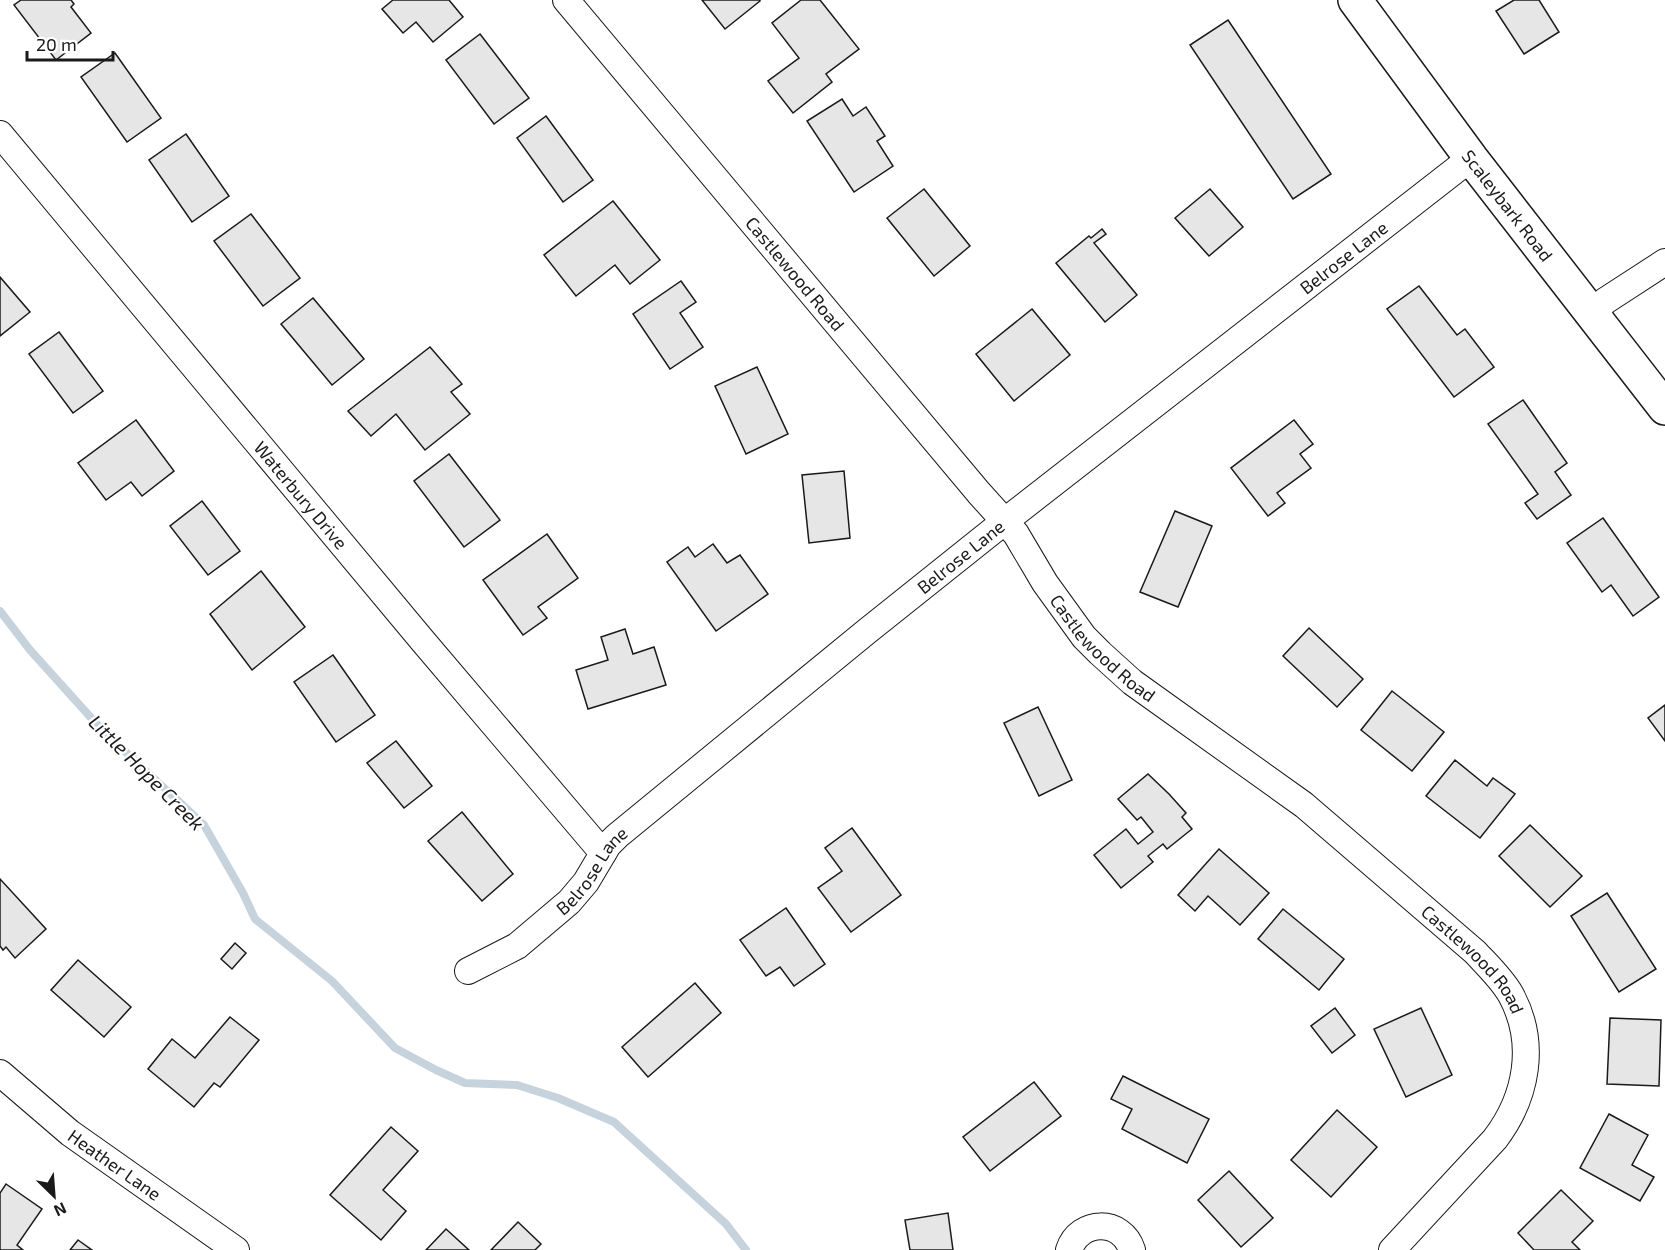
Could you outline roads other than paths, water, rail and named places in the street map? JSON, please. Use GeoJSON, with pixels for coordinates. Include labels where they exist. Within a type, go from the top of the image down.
{"type":"FeatureCollection","features":[{"type":"Feature","properties":{"kind":"street","name":"Castlewood Road"},"geometry":{"type":"LineString","coordinates":[[566,0],[971,484],[1016,534],[1045,583],[1084,637],[1132,681],[1304,805],[1475,952],[1500,979],[1511,996],[1522,1021],[1526,1054],[1524,1082],[1509,1121],[1392,1250]]}},
{"type":"Feature","properties":{"kind":"street","name":"Scaleybark Road"},"geometry":{"type":"LineString","coordinates":[[1355,0],[1471,158],[1665,408]]}},
{"type":"Feature","properties":{"kind":"street","name":"Waterbury Drive"},"geometry":{"type":"LineString","coordinates":[[0,134],[414,631],[603,853]]}},
{"type":"Feature","properties":{"kind":"street","name":"Belrose Lane"},"geometry":{"type":"LineString","coordinates":[[468,971],[517,946],[569,902],[586,882],[616,836],[866,632],[1471,158]]}},
{"type":"Feature","properties":{"kind":"street"},"geometry":{"type":"LineString","coordinates":[[1592,315],[1605,302],[1665,262]]}},
{"type":"Feature","properties":{"kind":"street","name":"Heather Lane"},"geometry":{"type":"LineString","coordinates":[[0,1073],[70,1133],[236,1250]]}},
{"type":"Feature","properties":{"kind":"street"},"geometry":{"type":"LineString","coordinates":[[1069,1250],[1074,1238],[1082,1231],[1092,1226],[1103,1226],[1113,1228],[1123,1234],[1132,1250]]}},
{"type":"Feature","properties":{"kind":"waterway","name":"Little Hope Creek"},"geometry":{"type":"LineString","coordinates":[[0,611],[30,650],[103,731],[204,825],[243,893],[255,919],[332,981],[395,1048],[465,1083],[517,1085],[558,1098],[614,1122],[726,1224],[746,1250]]}}]}
